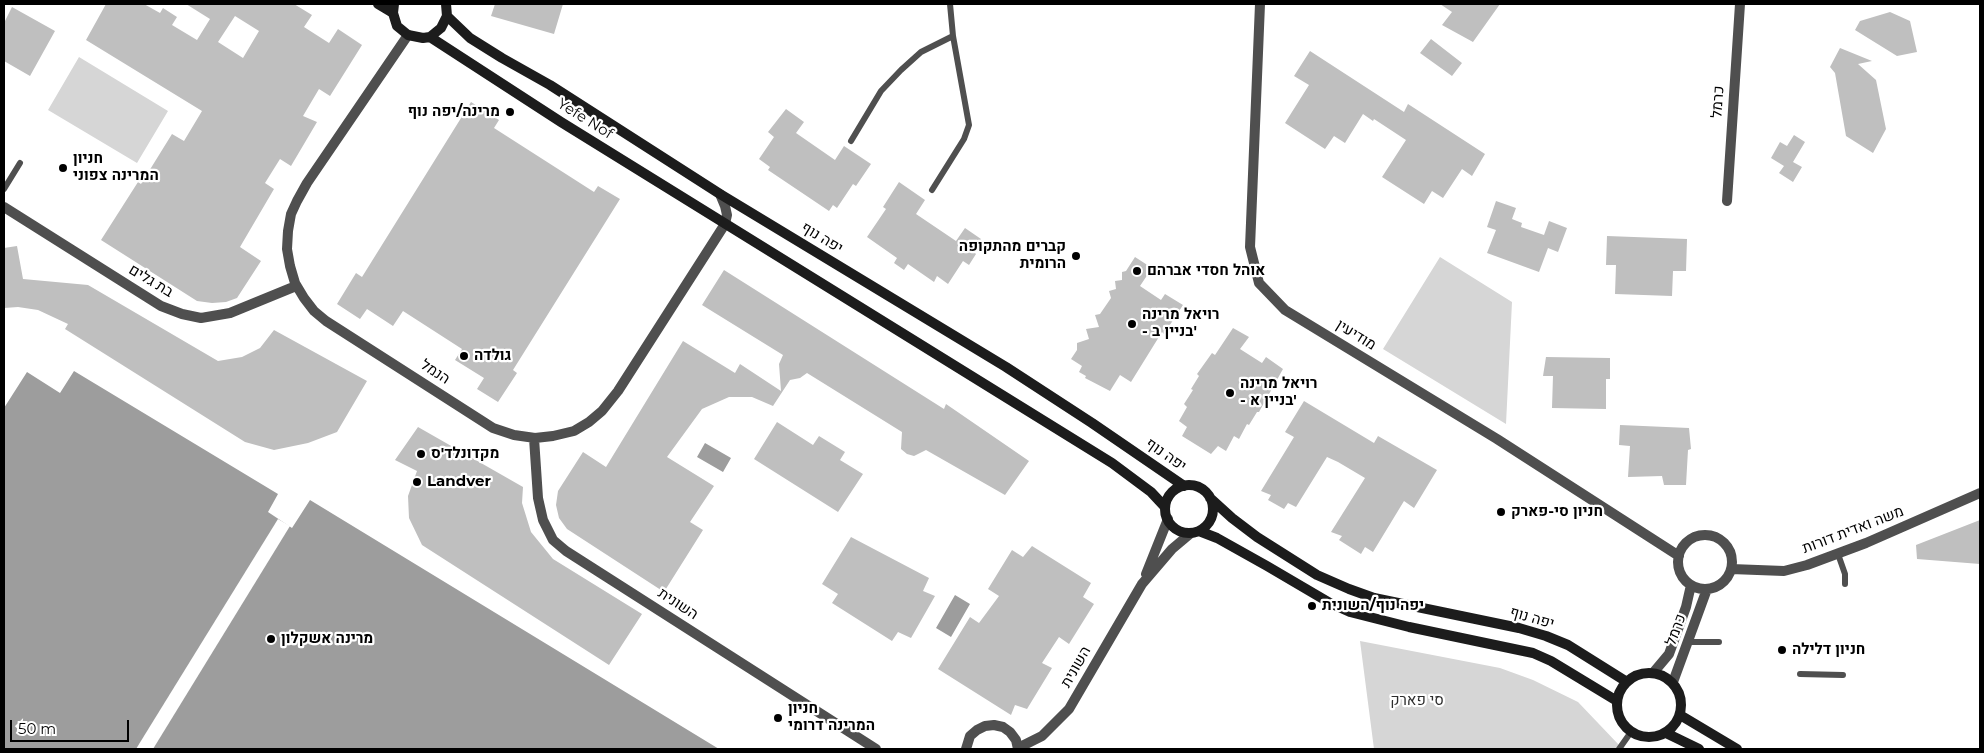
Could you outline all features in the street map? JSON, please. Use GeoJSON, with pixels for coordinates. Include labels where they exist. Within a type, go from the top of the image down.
{"type":"FeatureCollection","features":[{"type":"Feature","properties":{"kind":"main road"},"geometry":{"type":"LineString","coordinates":[[378,4],[393,9],[397,26],[408,36],[423,38],[430,36],[441,28],[447,16],[446,4]]}},
{"type":"Feature","properties":{"kind":"main road","name":"יפה נוף"},"geometry":{"type":"LineString","coordinates":[[447,16],[470,38],[550,85],[720,194],[1006,367],[1184,486]]}},
{"type":"Feature","properties":{"kind":"main road","name":"Yefe Nof"},"geometry":{"type":"LineString","coordinates":[[430,36],[561,122],[725,224]]}},
{"type":"Feature","properties":{"kind":"main road"},"geometry":{"type":"LineString","coordinates":[[725,224],[1112,463],[1151,492],[1165,508],[1168,519],[1176,529],[1217,538],[1330,603],[1350,612],[1393,624],[1533,653],[1551,661],[1617,701]]}},
{"type":"Feature","properties":{"kind":"main road"},"geometry":{"type":"LineString","coordinates":[[1165,508],[1171,493],[1184,486],[1199,487],[1206,492],[1213,506],[1213,513],[1210,520],[1195,532]]}},
{"type":"Feature","properties":{"kind":"main road","name":"יפה נוף"},"geometry":{"type":"LineString","coordinates":[[1210,498],[1257,538],[1317,575],[1349,589],[1390,602],[1519,628],[1546,636],[1568,645],[1627,682]]}},
{"type":"Feature","properties":{"kind":"main road"},"geometry":{"type":"LineString","coordinates":[[1644,673],[1653,673],[1673,682],[1680,696],[1680,715],[1672,728],[1666,733],[1646,738],[1631,732],[1621,722],[1617,712],[1617,701],[1618,694],[1627,682],[1644,673]]}},
{"type":"Feature","properties":{"kind":"main road"},"geometry":{"type":"LineString","coordinates":[[1680,715],[1737,749]]}},
{"type":"Feature","properties":{"kind":"main road"},"geometry":{"type":"LineString","coordinates":[[1666,733],[1699,749]]}},
{"type":"Feature","properties":{"kind":"street","name":"מודיעין"},"geometry":{"type":"LineString","coordinates":[[1260,4],[1250,247],[1259,283],[1285,310],[1496,439],[1679,556]]}},
{"type":"Feature","properties":{"kind":"street","name":"כרמל"},"geometry":{"type":"LineString","coordinates":[[1727,201],[1740,4]]}},
{"type":"Feature","properties":{"kind":"street","name":"הנמל"},"geometry":{"type":"LineString","coordinates":[[408,36],[307,183],[291,214],[287,249],[290,266],[296,286],[314,311],[331,325],[493,428],[514,435],[534,438],[553,436],[574,431],[602,411],[618,391],[725,224]]}},
{"type":"Feature","properties":{"kind":"street"},"geometry":{"type":"LineString","coordinates":[[720,194],[727,215],[725,224]]}},
{"type":"Feature","properties":{"kind":"street","name":"בת גלים"},"geometry":{"type":"LineString","coordinates":[[4,207],[161,306],[182,314],[201,318],[230,313],[296,286]]}},
{"type":"Feature","properties":{"kind":"street","name":"השונית"},"geometry":{"type":"LineString","coordinates":[[534,438],[538,498],[543,520],[554,540],[566,551],[876,749]]}},
{"type":"Feature","properties":{"kind":"street","name":"משה ואדית דורות"},"geometry":{"type":"LineString","coordinates":[[1731,569],[1784,571],[1838,554],[1980,493]]}},
{"type":"Feature","properties":{"kind":"street","name":"השונית"},"geometry":{"type":"LineString","coordinates":[[966,749],[970,736],[977,730],[985,726],[994,725],[1003,727],[1010,732],[1016,740],[1018,749],[1042,736],[1069,709],[1142,584],[1168,519]]}},
{"type":"Feature","properties":{"kind":"street","name":"השונית"},"geometry":{"type":"LineString","coordinates":[[1142,584],[1172,549],[1195,532]]}},
{"type":"Feature","properties":{"kind":"street"},"geometry":{"type":"LineString","coordinates":[[1706,535],[1714,537],[1722,541],[1731,553],[1731,569],[1723,583],[1707,589],[1691,585],[1682,575],[1678,563],[1679,556],[1689,541],[1697,536],[1706,535]]}},
{"type":"Feature","properties":{"kind":"street","name":"כרמל"},"geometry":{"type":"LineString","coordinates":[[1653,673],[1669,654],[1686,607],[1691,585]]}},
{"type":"Feature","properties":{"kind":"street","name":"כרמל"},"geometry":{"type":"LineString","coordinates":[[1673,682],[1707,589]]}},
{"type":"Feature","properties":{"kind":"lane"},"geometry":{"type":"LineString","coordinates":[[932,190],[964,139],[969,125],[953,36],[950,4]]}},
{"type":"Feature","properties":{"kind":"lane"},"geometry":{"type":"LineString","coordinates":[[850,141],[882,91],[901,70],[921,52],[953,36]]}},
{"type":"Feature","properties":{"kind":"lane"},"geometry":{"type":"LineString","coordinates":[[4,188],[20,163]]}},
{"type":"Feature","properties":{"kind":"lane"},"geometry":{"type":"LineString","coordinates":[[1838,554],[1845,574],[1845,584]]}},
{"type":"Feature","properties":{"kind":"lane"},"geometry":{"type":"LineString","coordinates":[[1687,642],[1719,642]]}},
{"type":"Feature","properties":{"kind":"lane"},"geometry":{"type":"LineString","coordinates":[[1800,674],[1843,675]]}},
{"type":"Feature","properties":{"kind":"lane"},"geometry":{"type":"LineString","coordinates":[[1619,749],[1631,732]]}},
{"type":"Feature","properties":{"kind":"green space"},"geometry":{"type":"Polygon","coordinates":[[[79,57],[168,111],[137,163],[48,110],[79,57]]]}},
{"type":"Feature","properties":{"kind":"green space"},"geometry":{"type":"Polygon","coordinates":[[[1440,257],[1512,302],[1506,424],[1383,349],[1440,257]]]}},
{"type":"Feature","properties":{"kind":"green space","name":"סי פארק"},"geometry":{"type":"Polygon","coordinates":[[[1360,641],[1500,668],[1533,680],[1578,702],[1619,745],[1627,749],[1374,749],[1360,641]]]}},
{"type":"Feature","properties":{"kind":"shaded area","name":"מרינה אשקלון"},"geometry":{"type":"Polygon","coordinates":[[[74,371],[278,494],[268,512],[292,528],[310,500],[719,749],[4,749],[4,408],[27,372],[60,393],[74,371]]]}},
{"type":"Feature","properties":{"kind":"shaded area"},"geometry":{"type":"Polygon","coordinates":[[[705,443],[731,458],[723,472],[697,457],[705,443]]]}},
{"type":"Feature","properties":{"kind":"shaded area"},"geometry":{"type":"Polygon","coordinates":[[[955,595],[970,604],[951,637],[936,628],[955,595]]]}},
{"type":"Feature","properties":{"kind":"pier"},"geometry":{"type":"Polygon","coordinates":[[[278,519],[290,526],[153,749],[136,749],[278,519]]]}},
{"type":"Feature","properties":{"kind":"building"},"geometry":{"type":"Polygon","coordinates":[[[106,4],[144,4],[160,13],[163,8],[177,17],[172,25],[197,40],[210,19],[186,4],[294,4],[312,15],[304,27],[329,43],[338,29],[362,45],[330,96],[319,89],[303,116],[317,122],[291,166],[280,159],[265,183],[274,189],[240,247],[261,261],[237,298],[226,302],[197,301],[101,240],[138,182],[141,184],[172,134],[184,141],[202,111],[86,40],[106,4]],[[235,16],[218,42],[243,58],[259,31],[235,16]]]}},
{"type":"Feature","properties":{"kind":"building"},"geometry":{"type":"Polygon","coordinates":[[[495,4],[563,4],[554,34],[491,16],[495,4]]]}},
{"type":"Feature","properties":{"kind":"building"},"geometry":{"type":"Polygon","coordinates":[[[1440,4],[1500,4],[1473,42],[1442,25],[1452,12],[1440,4]]]}},
{"type":"Feature","properties":{"kind":"building"},"geometry":{"type":"Polygon","coordinates":[[[12,7],[55,31],[30,76],[4,61],[4,23],[12,7]]]}},
{"type":"Feature","properties":{"kind":"building"},"geometry":{"type":"Polygon","coordinates":[[[1890,12],[1910,21],[1917,52],[1897,56],[1855,30],[1860,21],[1890,12]]]}},
{"type":"Feature","properties":{"kind":"building"},"geometry":{"type":"Polygon","coordinates":[[[1431,39],[1462,63],[1452,76],[1420,53],[1431,39]]]}},
{"type":"Feature","properties":{"kind":"building"},"geometry":{"type":"Polygon","coordinates":[[[1840,48],[1872,61],[1858,64],[1876,80],[1886,129],[1873,153],[1846,136],[1835,73],[1830,67],[1840,48]]]}},
{"type":"Feature","properties":{"kind":"building"},"geometry":{"type":"Polygon","coordinates":[[[1310,51],[1404,112],[1408,104],[1485,154],[1472,176],[1462,169],[1443,198],[1432,191],[1424,204],[1382,177],[1406,140],[1374,119],[1373,121],[1363,114],[1345,143],[1334,136],[1325,149],[1285,123],[1309,85],[1294,76],[1310,51]]]}},
{"type":"Feature","properties":{"kind":"building"},"geometry":{"type":"Polygon","coordinates":[[[471,102],[499,120],[494,128],[594,192],[598,186],[620,199],[513,370],[517,373],[498,402],[477,389],[484,378],[455,360],[462,349],[403,311],[393,326],[367,309],[360,319],[337,304],[356,273],[362,277],[471,102]]]}},
{"type":"Feature","properties":{"kind":"building"},"geometry":{"type":"Polygon","coordinates":[[[786,109],[804,122],[796,133],[835,160],[844,146],[871,164],[856,186],[853,184],[837,208],[833,205],[829,211],[768,170],[770,167],[759,159],[774,137],[768,132],[786,109]]]}},
{"type":"Feature","properties":{"kind":"building"},"geometry":{"type":"Polygon","coordinates":[[[1794,135],[1805,142],[1793,162],[1802,167],[1793,182],[1779,173],[1784,166],[1771,158],[1780,142],[1787,146],[1794,135]]]}},
{"type":"Feature","properties":{"kind":"building"},"geometry":{"type":"Polygon","coordinates":[[[899,182],[925,200],[916,214],[956,241],[965,228],[981,239],[973,251],[976,254],[969,265],[963,261],[948,284],[937,276],[934,282],[908,264],[904,270],[894,263],[897,258],[867,237],[886,209],[883,207],[899,182]]]}},
{"type":"Feature","properties":{"kind":"building"},"geometry":{"type":"Polygon","coordinates":[[[1496,201],[1516,208],[1512,219],[1522,223],[1521,227],[1544,235],[1549,221],[1567,228],[1558,252],[1548,248],[1539,272],[1487,253],[1496,230],[1487,227],[1496,201]]]}},
{"type":"Feature","properties":{"kind":"building"},"geometry":{"type":"Polygon","coordinates":[[[1607,236],[1687,239],[1686,271],[1673,271],[1672,296],[1615,294],[1616,265],[1606,265],[1607,236]]]}},
{"type":"Feature","properties":{"kind":"building"},"geometry":{"type":"Polygon","coordinates":[[[17,246],[23,279],[88,285],[218,361],[242,357],[260,348],[274,330],[367,381],[337,432],[308,443],[274,450],[245,442],[65,329],[68,324],[38,310],[18,307],[4,308],[4,248],[17,246]]]}},
{"type":"Feature","properties":{"kind":"building","name":"רויאל מרינה - בניין ב'"},"geometry":{"type":"Polygon","coordinates":[[[1135,257],[1152,268],[1140,286],[1161,300],[1165,294],[1183,305],[1164,334],[1162,332],[1131,382],[1120,375],[1110,391],[1085,378],[1086,376],[1079,372],[1082,366],[1071,359],[1077,350],[1077,343],[1089,339],[1086,329],[1099,327],[1095,315],[1100,314],[1111,298],[1109,291],[1116,289],[1115,281],[1122,280],[1122,272],[1126,271],[1135,257]]]}},
{"type":"Feature","properties":{"kind":"building"},"geometry":{"type":"Polygon","coordinates":[[[724,270],[944,409],[946,404],[1029,461],[1005,495],[926,450],[914,456],[907,454],[901,449],[902,432],[807,373],[800,378],[790,380],[773,406],[752,397],[729,397],[702,409],[667,457],[714,486],[690,522],[703,530],[664,592],[567,529],[559,518],[556,505],[558,491],[583,452],[606,467],[683,341],[735,373],[740,364],[781,391],[779,364],[783,355],[702,305],[724,270]]]}},
{"type":"Feature","properties":{"kind":"building","name":"רויאל מרינה - בניין א'"},"geometry":{"type":"Polygon","coordinates":[[[1233,328],[1249,337],[1240,349],[1262,363],[1266,357],[1283,369],[1259,412],[1257,412],[1249,425],[1247,424],[1239,439],[1234,436],[1226,451],[1218,446],[1211,454],[1182,436],[1187,427],[1179,421],[1187,407],[1184,404],[1199,376],[1197,374],[1212,353],[1215,355],[1233,328]]]}},
{"type":"Feature","properties":{"kind":"building"},"geometry":{"type":"Polygon","coordinates":[[[1546,357],[1610,358],[1610,379],[1606,379],[1606,409],[1552,408],[1553,376],[1543,376],[1546,357]]]}},
{"type":"Feature","properties":{"kind":"building"},"geometry":{"type":"Polygon","coordinates":[[[1304,401],[1374,443],[1378,436],[1437,470],[1414,508],[1404,501],[1373,552],[1365,547],[1361,554],[1339,540],[1342,536],[1331,532],[1365,478],[1338,462],[1327,457],[1296,507],[1288,503],[1284,509],[1268,500],[1271,495],[1261,491],[1294,437],[1285,432],[1304,401]]]}},
{"type":"Feature","properties":{"kind":"building"},"geometry":{"type":"Polygon","coordinates":[[[777,422],[813,445],[819,436],[845,452],[840,460],[863,474],[838,512],[754,459],[777,422]]]}},
{"type":"Feature","properties":{"kind":"building"},"geometry":{"type":"Polygon","coordinates":[[[1620,425],[1689,428],[1691,449],[1688,450],[1686,485],[1664,485],[1662,476],[1628,477],[1630,446],[1619,445],[1620,425]]]}},
{"type":"Feature","properties":{"kind":"building"},"geometry":{"type":"Polygon","coordinates":[[[418,427],[523,487],[522,503],[531,532],[553,559],[642,614],[609,665],[422,545],[409,518],[408,496],[417,471],[395,460],[418,427]]]}},
{"type":"Feature","properties":{"kind":"building"},"geometry":{"type":"Polygon","coordinates":[[[1980,520],[1980,564],[1917,559],[1916,545],[1980,520]]]}},
{"type":"Feature","properties":{"kind":"building"},"geometry":{"type":"Polygon","coordinates":[[[851,537],[929,578],[923,591],[935,596],[911,638],[898,632],[892,641],[832,603],[838,594],[822,584],[851,537]]]}},
{"type":"Feature","properties":{"kind":"building"},"geometry":{"type":"Polygon","coordinates":[[[1032,546],[1091,583],[1083,597],[1094,604],[1069,644],[1059,637],[1042,663],[1052,668],[1027,709],[1015,705],[1011,715],[938,669],[970,617],[979,623],[999,596],[988,589],[1012,550],[1023,557],[1032,546]]]}},
{"type":"Feature","properties":{"kind":"place","name":"מרינה/יפה נוף"},"geometry":{"type":"Point","coordinates":[510,112]}},
{"type":"Feature","properties":{"kind":"place","name":"חניון המרינה צפוני"},"geometry":{"type":"Point","coordinates":[63,168]}},
{"type":"Feature","properties":{"kind":"place","name":"קברים מהתקופה הרומית"},"geometry":{"type":"Point","coordinates":[1076,256]}},
{"type":"Feature","properties":{"kind":"place","name":"אוהל חסדי אברהם"},"geometry":{"type":"Point","coordinates":[1137,271]}},
{"type":"Feature","properties":{"kind":"place","name":"רויאל מרינה - בניין ב'"},"geometry":{"type":"Point","coordinates":[1132,324]}},
{"type":"Feature","properties":{"kind":"place","name":"גולדה"},"geometry":{"type":"Point","coordinates":[464,356]}},
{"type":"Feature","properties":{"kind":"place","name":"רויאל מרינה - בניין א'"},"geometry":{"type":"Point","coordinates":[1230,393]}},
{"type":"Feature","properties":{"kind":"place","name":"מקדונלד'ס"},"geometry":{"type":"Point","coordinates":[421,454]}},
{"type":"Feature","properties":{"kind":"place","name":"Landver"},"geometry":{"type":"Point","coordinates":[417,482]}},
{"type":"Feature","properties":{"kind":"place","name":"חניון סי-פארק"},"geometry":{"type":"Point","coordinates":[1501,512]}},
{"type":"Feature","properties":{"kind":"place","name":"יפה נוף/השונית"},"geometry":{"type":"Point","coordinates":[1312,606]}},
{"type":"Feature","properties":{"kind":"place","name":"מרינה אשקלון"},"geometry":{"type":"Point","coordinates":[271,639]}},
{"type":"Feature","properties":{"kind":"place","name":"חניון דלילה"},"geometry":{"type":"Point","coordinates":[1782,650]}},
{"type":"Feature","properties":{"kind":"place","name":"חניון המרינה דרומי"},"geometry":{"type":"Point","coordinates":[778,718]}}]}
